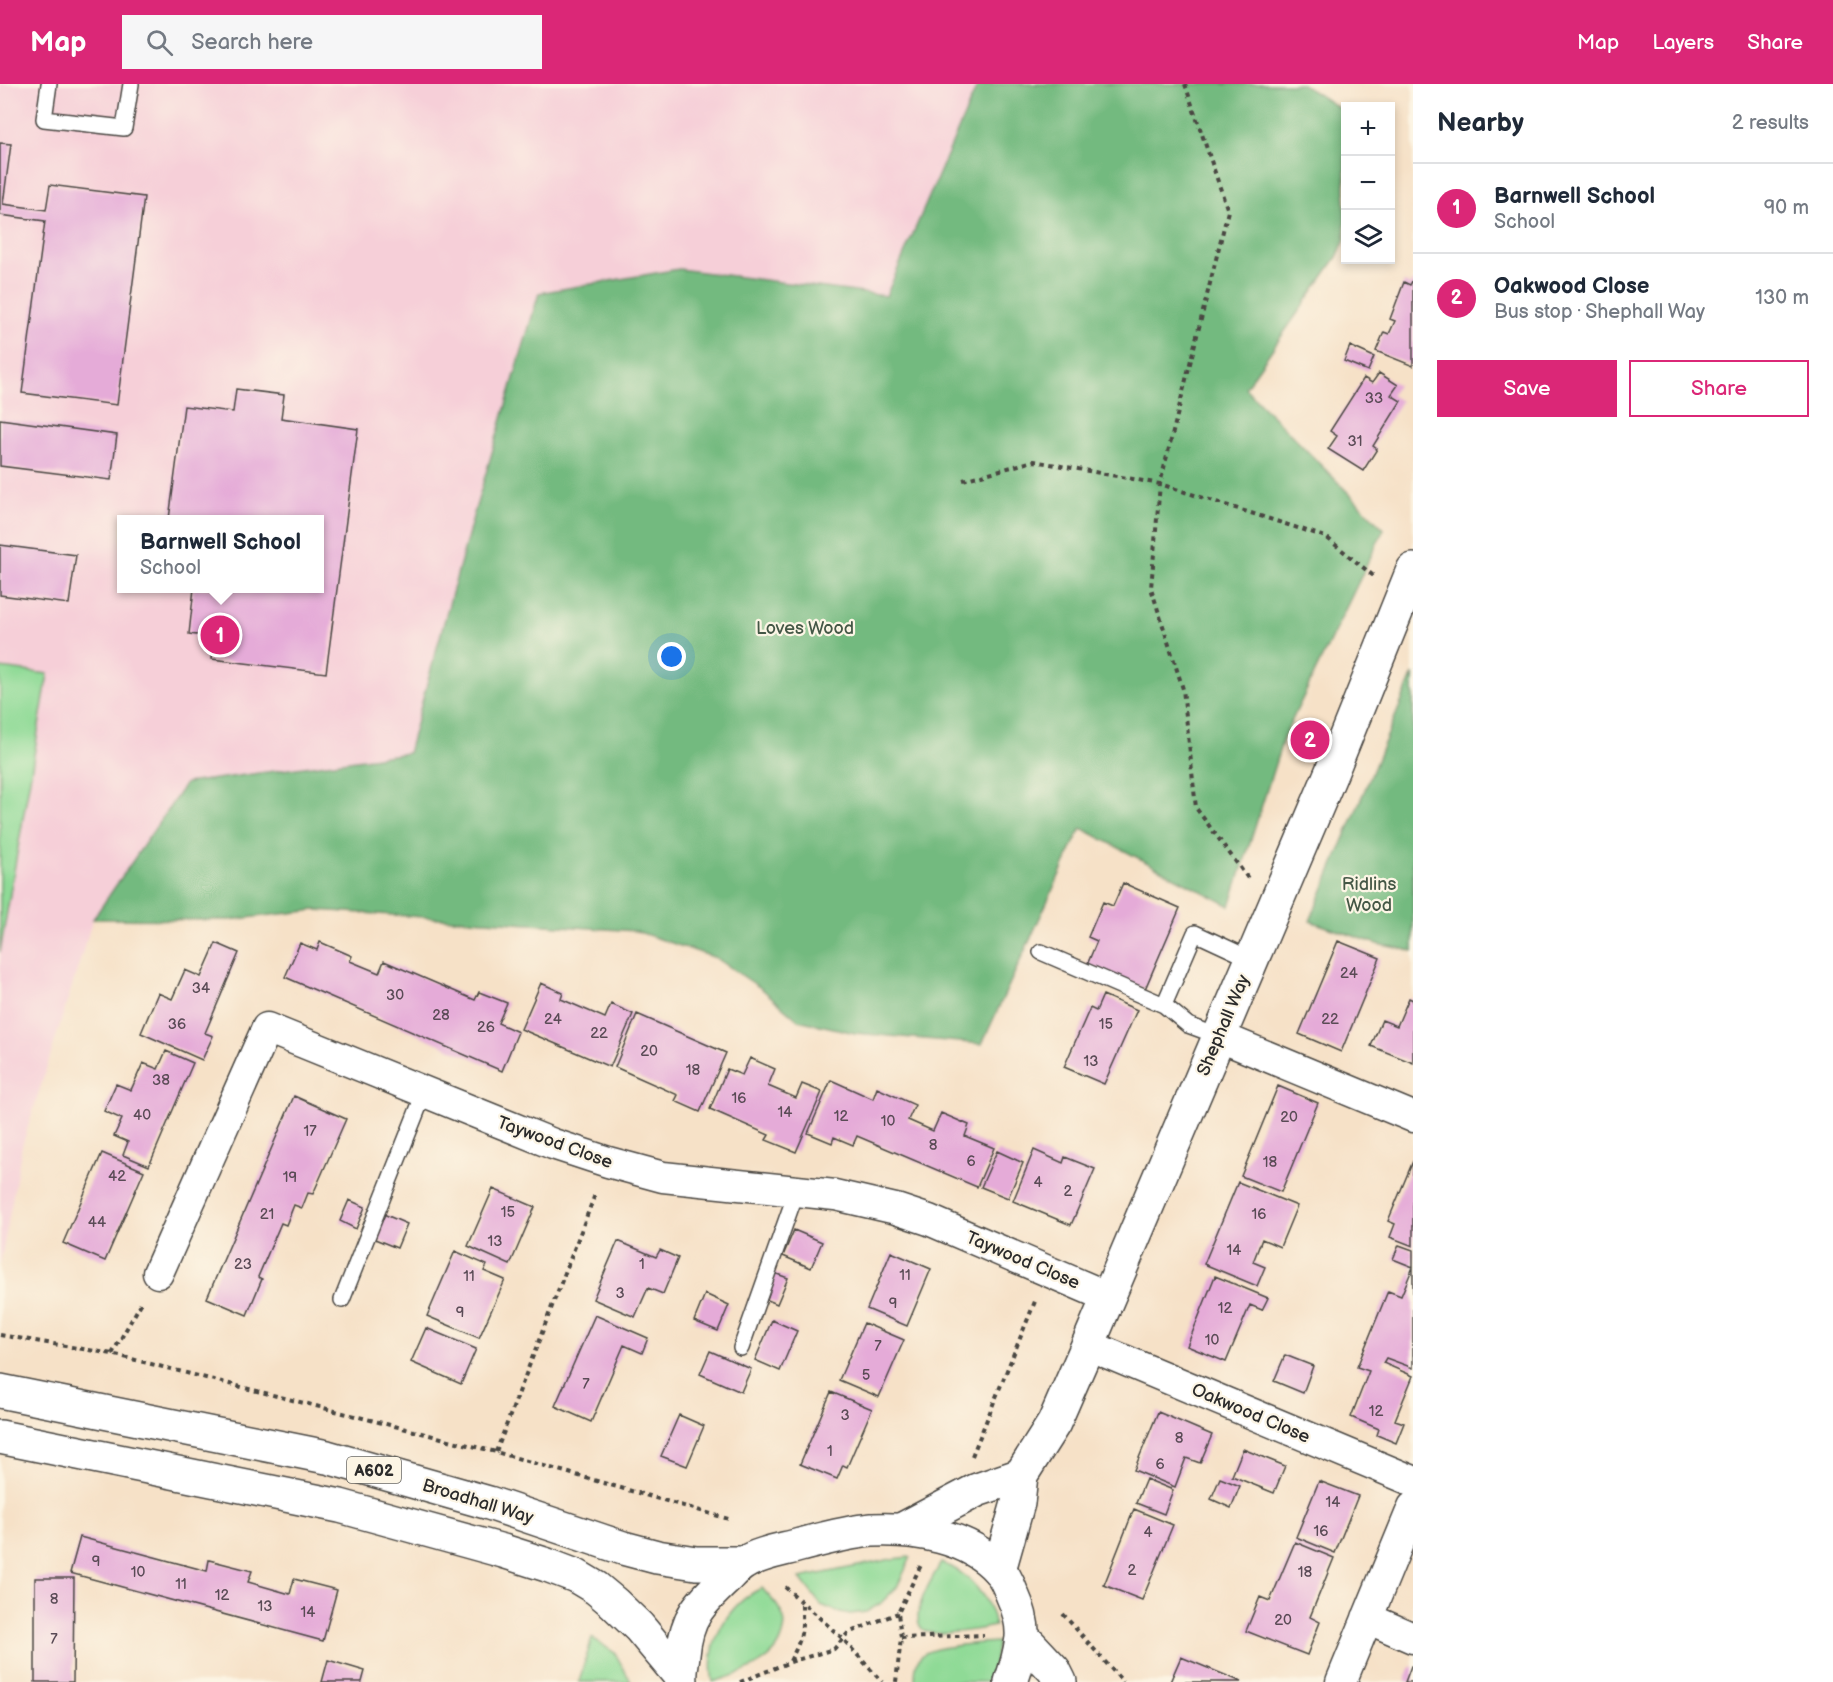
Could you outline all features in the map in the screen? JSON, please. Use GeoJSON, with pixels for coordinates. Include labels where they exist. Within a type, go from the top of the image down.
{"type":"FeatureCollection","features":[{"type":"Feature","properties":{"kind":"main road","name":"Shephall Way"},"geometry":{"type":"LineString","coordinates":[[999,1570],[1018,1503],[1021,1475],[1054,1423],[1088,1345],[1332,771],[1413,570]]}},
{"type":"Feature","properties":{"kind":"main road","name":"Broadhall Way"},"geometry":{"type":"LineString","coordinates":[[0,1391],[327,1457],[489,1503],[623,1548],[657,1557],[696,1563],[743,1563]]}},
{"type":"Feature","properties":{"kind":"main road","name":"A602"},"geometry":{"type":"LineString","coordinates":[[0,1437],[340,1506],[547,1565],[576,1576],[614,1602],[639,1627],[681,1679]]}},
{"type":"Feature","properties":{"kind":"main road"},"geometry":{"type":"LineString","coordinates":[[901,1530],[977,1491],[1021,1475]]}},
{"type":"Feature","properties":{"kind":"main road"},"geometry":{"type":"LineString","coordinates":[[681,1679],[687,1630],[695,1612],[704,1599],[743,1563],[769,1553],[831,1537],[870,1530],[901,1530],[952,1540],[968,1547],[999,1570],[1008,1583],[1019,1609],[1022,1636],[1016,1669],[1011,1682]]}},
{"type":"Feature","properties":{"kind":"main road"},"geometry":{"type":"LineString","coordinates":[[1022,1636],[1054,1670],[1060,1682]]}},
{"type":"Feature","properties":{"kind":"street","name":"Taywood Close"},"geometry":{"type":"LineString","coordinates":[[158,1273],[267,1028],[553,1144],[608,1162],[663,1177],[835,1195],[897,1209],[929,1220],[1108,1297]]}},
{"type":"Feature","properties":{"kind":"street"},"geometry":{"type":"LineString","coordinates":[[1218,1036],[1413,1117]]}},
{"type":"Feature","properties":{"kind":"street","name":"Oakwood Close"},"geometry":{"type":"LineString","coordinates":[[1088,1345],[1413,1481]]}},
{"type":"Feature","properties":{"kind":"street"},"geometry":{"type":"LineString","coordinates":[[1341,1682],[1413,1508]]}},
{"type":"Feature","properties":{"kind":"street"},"geometry":{"type":"LineString","coordinates":[[1367,1618],[1413,1638]]}},
{"type":"Feature","properties":{"kind":"lane"},"geometry":{"type":"LineString","coordinates":[[49,84],[44,119],[124,128],[131,84]]}},
{"type":"Feature","properties":{"kind":"lane"},"geometry":{"type":"LineString","coordinates":[[1164,1005],[1195,933],[1251,959]]}},
{"type":"Feature","properties":{"kind":"lane"},"geometry":{"type":"LineString","coordinates":[[1041,952],[1164,1005],[1188,1025],[1218,1036]]}},
{"type":"Feature","properties":{"kind":"lane"},"geometry":{"type":"LineString","coordinates":[[342,1300],[424,1091]]}},
{"type":"Feature","properties":{"kind":"lane"},"geometry":{"type":"LineString","coordinates":[[741,1348],[797,1190]]}},
{"type":"Feature","properties":{"kind":"path"},"geometry":{"type":"LineString","coordinates":[[1185,84],[1228,211],[1160,484],[1152,588],[1184,689],[1196,808],[1272,910]]}},
{"type":"Feature","properties":{"kind":"path"},"geometry":{"type":"LineString","coordinates":[[963,480],[1034,461],[1160,484],[1326,537],[1400,599]]}},
{"type":"Feature","properties":{"kind":"path"},"geometry":{"type":"LineString","coordinates":[[496,1452],[608,1162]]}},
{"type":"Feature","properties":{"kind":"path"},"geometry":{"type":"LineString","coordinates":[[968,1465],[1048,1271]]}},
{"type":"Feature","properties":{"kind":"path"},"geometry":{"type":"LineString","coordinates":[[112,1354],[158,1273]]}},
{"type":"Feature","properties":{"kind":"path"},"geometry":{"type":"LineString","coordinates":[[0,1335],[112,1354],[496,1452],[732,1520]]}},
{"type":"Feature","properties":{"kind":"path"},"geometry":{"type":"LineString","coordinates":[[896,1682],[901,1638],[898,1613],[922,1563]]}},
{"type":"Feature","properties":{"kind":"path"},"geometry":{"type":"LineString","coordinates":[[785,1587],[842,1638],[882,1682]]}},
{"type":"Feature","properties":{"kind":"path"},"geometry":{"type":"LineString","coordinates":[[790,1662],[803,1633],[802,1601]]}},
{"type":"Feature","properties":{"kind":"path"},"geometry":{"type":"LineString","coordinates":[[740,1682],[790,1662],[834,1649],[848,1633],[898,1613]]}},
{"type":"Feature","properties":{"kind":"path"},"geometry":{"type":"LineString","coordinates":[[1063,1614],[1123,1682]]}},
{"type":"Feature","properties":{"kind":"path"},"geometry":{"type":"LineString","coordinates":[[901,1638],[984,1635]]}},
{"type":"Feature","properties":{"kind":"shaded area"},"geometry":{"type":"Polygon","coordinates":[[[0,84],[966,84],[977,86],[886,296],[679,269],[539,293],[473,517],[408,753],[186,783],[93,919],[22,1146],[0,1266],[0,84]]]}},
{"type":"Feature","properties":{"kind":"green space","name":"Loves Wood"},"geometry":{"type":"Polygon","coordinates":[[[978,84],[1302,84],[1341,109],[1341,248],[1245,388],[1384,529],[1283,739],[1230,906],[1081,828],[982,1044],[855,1033],[798,1020],[762,989],[716,958],[636,931],[316,910],[229,920],[93,919],[186,783],[408,753],[473,517],[539,293],[679,269],[886,296],[978,84]]]}},
{"type":"Feature","properties":{"kind":"green space"},"geometry":{"type":"Polygon","coordinates":[[[0,668],[48,674],[0,952],[0,668]]]}},
{"type":"Feature","properties":{"kind":"green space","name":"Ridlins Wood"},"geometry":{"type":"Polygon","coordinates":[[[1413,674],[1413,951],[1377,944],[1310,921],[1413,674]]]}},
{"type":"Feature","properties":{"kind":"green space"},"geometry":{"type":"Polygon","coordinates":[[[911,1557],[897,1587],[880,1604],[866,1612],[850,1614],[821,1605],[800,1578],[892,1559],[911,1557]]]}},
{"type":"Feature","properties":{"kind":"green space"},"geometry":{"type":"Polygon","coordinates":[[[941,1563],[960,1572],[976,1587],[989,1606],[995,1626],[959,1632],[931,1633],[925,1631],[920,1625],[919,1608],[941,1563]]]}},
{"type":"Feature","properties":{"kind":"green space"},"geometry":{"type":"Polygon","coordinates":[[[762,1588],[783,1615],[784,1631],[778,1647],[763,1662],[754,1667],[713,1682],[712,1654],[721,1627],[738,1604],[762,1588]]]}},
{"type":"Feature","properties":{"kind":"green space"},"geometry":{"type":"Polygon","coordinates":[[[592,1638],[615,1653],[631,1682],[579,1682],[592,1638]]]}},
{"type":"Feature","properties":{"kind":"green space"},"geometry":{"type":"Polygon","coordinates":[[[997,1642],[995,1661],[987,1682],[915,1682],[918,1660],[927,1652],[997,1642]]]}},
{"type":"Feature","properties":{"kind":"building"},"geometry":{"type":"Polygon","coordinates":[[[0,143],[11,144],[3,204],[46,210],[50,185],[144,197],[117,405],[22,393],[45,221],[0,215],[0,143]]]}},
{"type":"Feature","properties":{"kind":"building"},"geometry":{"type":"Polygon","coordinates":[[[1413,279],[1413,366],[1376,351],[1384,332],[1389,334],[1395,321],[1390,319],[1404,282],[1410,285],[1413,279]]]}},
{"type":"Feature","properties":{"kind":"building"},"geometry":{"type":"Polygon","coordinates":[[[1350,346],[1374,357],[1368,371],[1344,361],[1350,346]]]}},
{"type":"Feature","properties":{"kind":"building"},"geometry":{"type":"Polygon","coordinates":[[[1379,373],[1398,385],[1391,395],[1401,401],[1373,446],[1377,449],[1363,471],[1328,449],[1337,436],[1330,431],[1364,378],[1372,383],[1379,373]]]}},
{"type":"Feature","properties":{"kind":"building"},"geometry":{"type":"Polygon","coordinates":[[[236,389],[284,395],[281,418],[358,429],[326,673],[212,659],[214,637],[189,634],[193,593],[324,593],[324,515],[170,515],[184,406],[233,412],[236,389]]]}},
{"type":"Feature","properties":{"kind":"building"},"geometry":{"type":"Polygon","coordinates":[[[0,419],[117,435],[111,480],[0,466],[0,419]]]}},
{"type":"Feature","properties":{"kind":"building"},"geometry":{"type":"Polygon","coordinates":[[[0,545],[76,555],[69,604],[0,595],[0,545]]]}},
{"type":"Feature","properties":{"kind":"building"},"geometry":{"type":"Polygon","coordinates":[[[1123,883],[1180,908],[1145,989],[1087,965],[1097,941],[1088,937],[1103,902],[1113,906],[1123,883]]]}},
{"type":"Feature","properties":{"kind":"building"},"geometry":{"type":"Polygon","coordinates":[[[1338,941],[1380,958],[1341,1052],[1299,1034],[1338,941]]]}},
{"type":"Feature","properties":{"kind":"building"},"geometry":{"type":"Polygon","coordinates":[[[320,942],[352,956],[350,961],[379,973],[384,961],[475,1000],[479,992],[507,1003],[498,1023],[518,1032],[502,1071],[285,977],[300,943],[317,950],[320,942]]]}},
{"type":"Feature","properties":{"kind":"building"},"geometry":{"type":"Polygon","coordinates":[[[216,943],[239,953],[205,1033],[213,1036],[202,1060],[141,1033],[158,993],[172,999],[185,970],[201,977],[216,943]]]}},
{"type":"Feature","properties":{"kind":"building"},"geometry":{"type":"Polygon","coordinates":[[[541,983],[563,993],[561,999],[605,1018],[611,1004],[633,1014],[610,1067],[521,1029],[541,983]]]}},
{"type":"Feature","properties":{"kind":"building"},"geometry":{"type":"Polygon","coordinates":[[[1103,995],[1137,1010],[1104,1084],[1064,1067],[1090,1008],[1096,1011],[1103,995]]]}},
{"type":"Feature","properties":{"kind":"building"},"geometry":{"type":"Polygon","coordinates":[[[1409,998],[1413,1000],[1413,1063],[1371,1046],[1382,1020],[1397,1026],[1409,998]]]}},
{"type":"Feature","properties":{"kind":"building"},"geometry":{"type":"Polygon","coordinates":[[[637,1014],[726,1053],[700,1112],[675,1101],[678,1095],[615,1067],[637,1014]]]}},
{"type":"Feature","properties":{"kind":"building"},"geometry":{"type":"Polygon","coordinates":[[[166,1051],[193,1063],[149,1166],[123,1155],[128,1142],[114,1136],[122,1119],[104,1111],[116,1084],[131,1090],[143,1063],[158,1069],[166,1051]]]}},
{"type":"Feature","properties":{"kind":"building"},"geometry":{"type":"Polygon","coordinates":[[[750,1058],[775,1069],[768,1086],[796,1098],[802,1084],[822,1092],[796,1152],[766,1140],[769,1135],[710,1109],[727,1069],[742,1075],[750,1058]]]}},
{"type":"Feature","properties":{"kind":"building"},"geometry":{"type":"Polygon","coordinates":[[[831,1080],[873,1099],[877,1088],[915,1105],[908,1120],[933,1131],[941,1113],[969,1125],[965,1136],[994,1148],[977,1187],[857,1136],[853,1145],[834,1137],[832,1143],[808,1133],[831,1080]]]}},
{"type":"Feature","properties":{"kind":"building"},"geometry":{"type":"Polygon","coordinates":[[[1278,1086],[1318,1103],[1281,1192],[1241,1176],[1278,1086]]]}},
{"type":"Feature","properties":{"kind":"building"},"geometry":{"type":"Polygon","coordinates":[[[294,1096],[346,1119],[313,1194],[308,1193],[302,1208],[294,1205],[286,1225],[281,1223],[258,1277],[262,1279],[247,1315],[207,1298],[294,1096]]]}},
{"type":"Feature","properties":{"kind":"building"},"geometry":{"type":"Polygon","coordinates":[[[1034,1150],[1063,1163],[1065,1157],[1095,1169],[1071,1225],[1013,1201],[1034,1150]]]}},
{"type":"Feature","properties":{"kind":"building"},"geometry":{"type":"Polygon","coordinates":[[[997,1151],[1023,1163],[1008,1198],[981,1187],[997,1151]]]}},
{"type":"Feature","properties":{"kind":"building"},"geometry":{"type":"Polygon","coordinates":[[[102,1153],[144,1171],[105,1261],[63,1243],[102,1153]]]}},
{"type":"Feature","properties":{"kind":"building"},"geometry":{"type":"Polygon","coordinates":[[[1413,1161],[1413,1246],[1390,1237],[1395,1224],[1388,1221],[1413,1161]]]}},
{"type":"Feature","properties":{"kind":"building"},"geometry":{"type":"Polygon","coordinates":[[[1238,1182],[1297,1206],[1280,1247],[1262,1239],[1253,1262],[1265,1267],[1257,1286],[1204,1264],[1238,1182]]]}},
{"type":"Feature","properties":{"kind":"building"},"geometry":{"type":"Polygon","coordinates":[[[493,1189],[535,1207],[510,1265],[468,1246],[493,1189]]]}},
{"type":"Feature","properties":{"kind":"building"},"geometry":{"type":"Polygon","coordinates":[[[349,1200],[365,1207],[356,1229],[340,1221],[349,1200]]]}},
{"type":"Feature","properties":{"kind":"building"},"geometry":{"type":"Polygon","coordinates":[[[381,1213],[407,1224],[397,1248],[370,1237],[381,1213]]]}},
{"type":"Feature","properties":{"kind":"building"},"geometry":{"type":"Polygon","coordinates":[[[794,1230],[822,1242],[811,1268],[783,1256],[794,1230]]]}},
{"type":"Feature","properties":{"kind":"building"},"geometry":{"type":"Polygon","coordinates":[[[618,1241],[656,1257],[660,1250],[678,1258],[663,1294],[648,1288],[635,1317],[593,1299],[618,1241]]]}},
{"type":"Feature","properties":{"kind":"building"},"geometry":{"type":"Polygon","coordinates":[[[1399,1245],[1413,1250],[1413,1267],[1393,1259],[1399,1245]]]}},
{"type":"Feature","properties":{"kind":"building"},"geometry":{"type":"Polygon","coordinates":[[[455,1251],[487,1265],[484,1271],[505,1280],[479,1338],[427,1316],[455,1251]]]}},
{"type":"Feature","properties":{"kind":"building"},"geometry":{"type":"Polygon","coordinates":[[[891,1252],[931,1269],[907,1326],[867,1309],[891,1252]]]}},
{"type":"Feature","properties":{"kind":"building"},"geometry":{"type":"Polygon","coordinates":[[[1413,1267],[1413,1368],[1386,1358],[1383,1363],[1413,1376],[1395,1420],[1404,1423],[1396,1443],[1377,1435],[1379,1429],[1351,1417],[1369,1371],[1357,1367],[1388,1291],[1401,1296],[1413,1267]]]}},
{"type":"Feature","properties":{"kind":"building"},"geometry":{"type":"Polygon","coordinates":[[[774,1273],[788,1278],[777,1304],[763,1298],[774,1273]]]}},
{"type":"Feature","properties":{"kind":"building"},"geometry":{"type":"Polygon","coordinates":[[[1215,1276],[1268,1298],[1262,1310],[1250,1305],[1226,1362],[1187,1346],[1215,1276]]]}},
{"type":"Feature","properties":{"kind":"building"},"geometry":{"type":"Polygon","coordinates":[[[705,1294],[729,1305],[718,1331],[694,1321],[705,1294]]]}},
{"type":"Feature","properties":{"kind":"building"},"geometry":{"type":"Polygon","coordinates":[[[595,1315],[648,1338],[642,1353],[624,1345],[591,1422],[555,1406],[595,1315]]]}},
{"type":"Feature","properties":{"kind":"building"},"geometry":{"type":"Polygon","coordinates":[[[772,1320],[797,1331],[780,1371],[755,1360],[772,1320]]]}},
{"type":"Feature","properties":{"kind":"building"},"geometry":{"type":"Polygon","coordinates":[[[864,1323],[904,1340],[879,1397],[839,1380],[864,1323]]]}},
{"type":"Feature","properties":{"kind":"building"},"geometry":{"type":"Polygon","coordinates":[[[426,1328],[476,1349],[461,1384],[411,1362],[426,1328]]]}},
{"type":"Feature","properties":{"kind":"building"},"geometry":{"type":"Polygon","coordinates":[[[710,1351],[751,1369],[741,1392],[700,1374],[710,1351]]]}},
{"type":"Feature","properties":{"kind":"building"},"geometry":{"type":"Polygon","coordinates":[[[1285,1355],[1313,1366],[1303,1393],[1274,1381],[1285,1355]]]}},
{"type":"Feature","properties":{"kind":"building"},"geometry":{"type":"Polygon","coordinates":[[[831,1392],[872,1409],[847,1467],[843,1465],[837,1479],[800,1464],[831,1392]]]}},
{"type":"Feature","properties":{"kind":"building"},"geometry":{"type":"Polygon","coordinates":[[[1158,1412],[1212,1435],[1200,1463],[1186,1458],[1175,1487],[1134,1470],[1158,1412]]]}},
{"type":"Feature","properties":{"kind":"building"},"geometry":{"type":"Polygon","coordinates":[[[679,1415],[704,1426],[687,1466],[661,1456],[679,1415]]]}},
{"type":"Feature","properties":{"kind":"building"},"geometry":{"type":"Polygon","coordinates":[[[1243,1449],[1285,1466],[1274,1493],[1232,1476],[1243,1449]]]}},
{"type":"Feature","properties":{"kind":"building"},"geometry":{"type":"Polygon","coordinates":[[[1220,1478],[1240,1486],[1231,1508],[1211,1499],[1220,1478]]]}},
{"type":"Feature","properties":{"kind":"building"},"geometry":{"type":"Polygon","coordinates":[[[1146,1479],[1173,1490],[1164,1514],[1136,1503],[1146,1479]]]}},
{"type":"Feature","properties":{"kind":"building"},"geometry":{"type":"Polygon","coordinates":[[[1319,1481],[1358,1496],[1335,1553],[1296,1537],[1319,1481]]]}},
{"type":"Feature","properties":{"kind":"building"},"geometry":{"type":"Polygon","coordinates":[[[1134,1509],[1173,1525],[1142,1600],[1104,1585],[1134,1509]]]}},
{"type":"Feature","properties":{"kind":"building"},"geometry":{"type":"Polygon","coordinates":[[[80,1537],[207,1571],[209,1560],[252,1571],[248,1582],[290,1594],[294,1579],[337,1590],[323,1641],[70,1573],[80,1537]]]}},
{"type":"Feature","properties":{"kind":"building"},"geometry":{"type":"Polygon","coordinates":[[[1295,1542],[1334,1558],[1310,1617],[1320,1622],[1307,1655],[1246,1631],[1260,1597],[1270,1601],[1295,1542]]]}},
{"type":"Feature","properties":{"kind":"building"},"geometry":{"type":"Polygon","coordinates":[[[35,1578],[74,1578],[73,1682],[35,1682],[35,1578]]]}},
{"type":"Feature","properties":{"kind":"building"},"geometry":{"type":"Polygon","coordinates":[[[1181,1657],[1242,1682],[1170,1682],[1181,1657]]]}},
{"type":"Feature","properties":{"kind":"building"},"geometry":{"type":"Polygon","coordinates":[[[328,1660],[365,1671],[362,1682],[322,1682],[328,1660]]]}},
{"type":"Feature","properties":{"kind":"building"},"geometry":{"type":"Polygon","coordinates":[[[1413,1666],[1413,1682],[1405,1682],[1413,1666]]]}},
{"type":"Feature","properties":{"kind":"place","name":"Barnwell School"},"geometry":{"type":"Point","coordinates":[220,635]}},
{"type":"Feature","properties":{"kind":"place","name":"Oakwood Close"},"geometry":{"type":"Point","coordinates":[1310,740]}}]}
